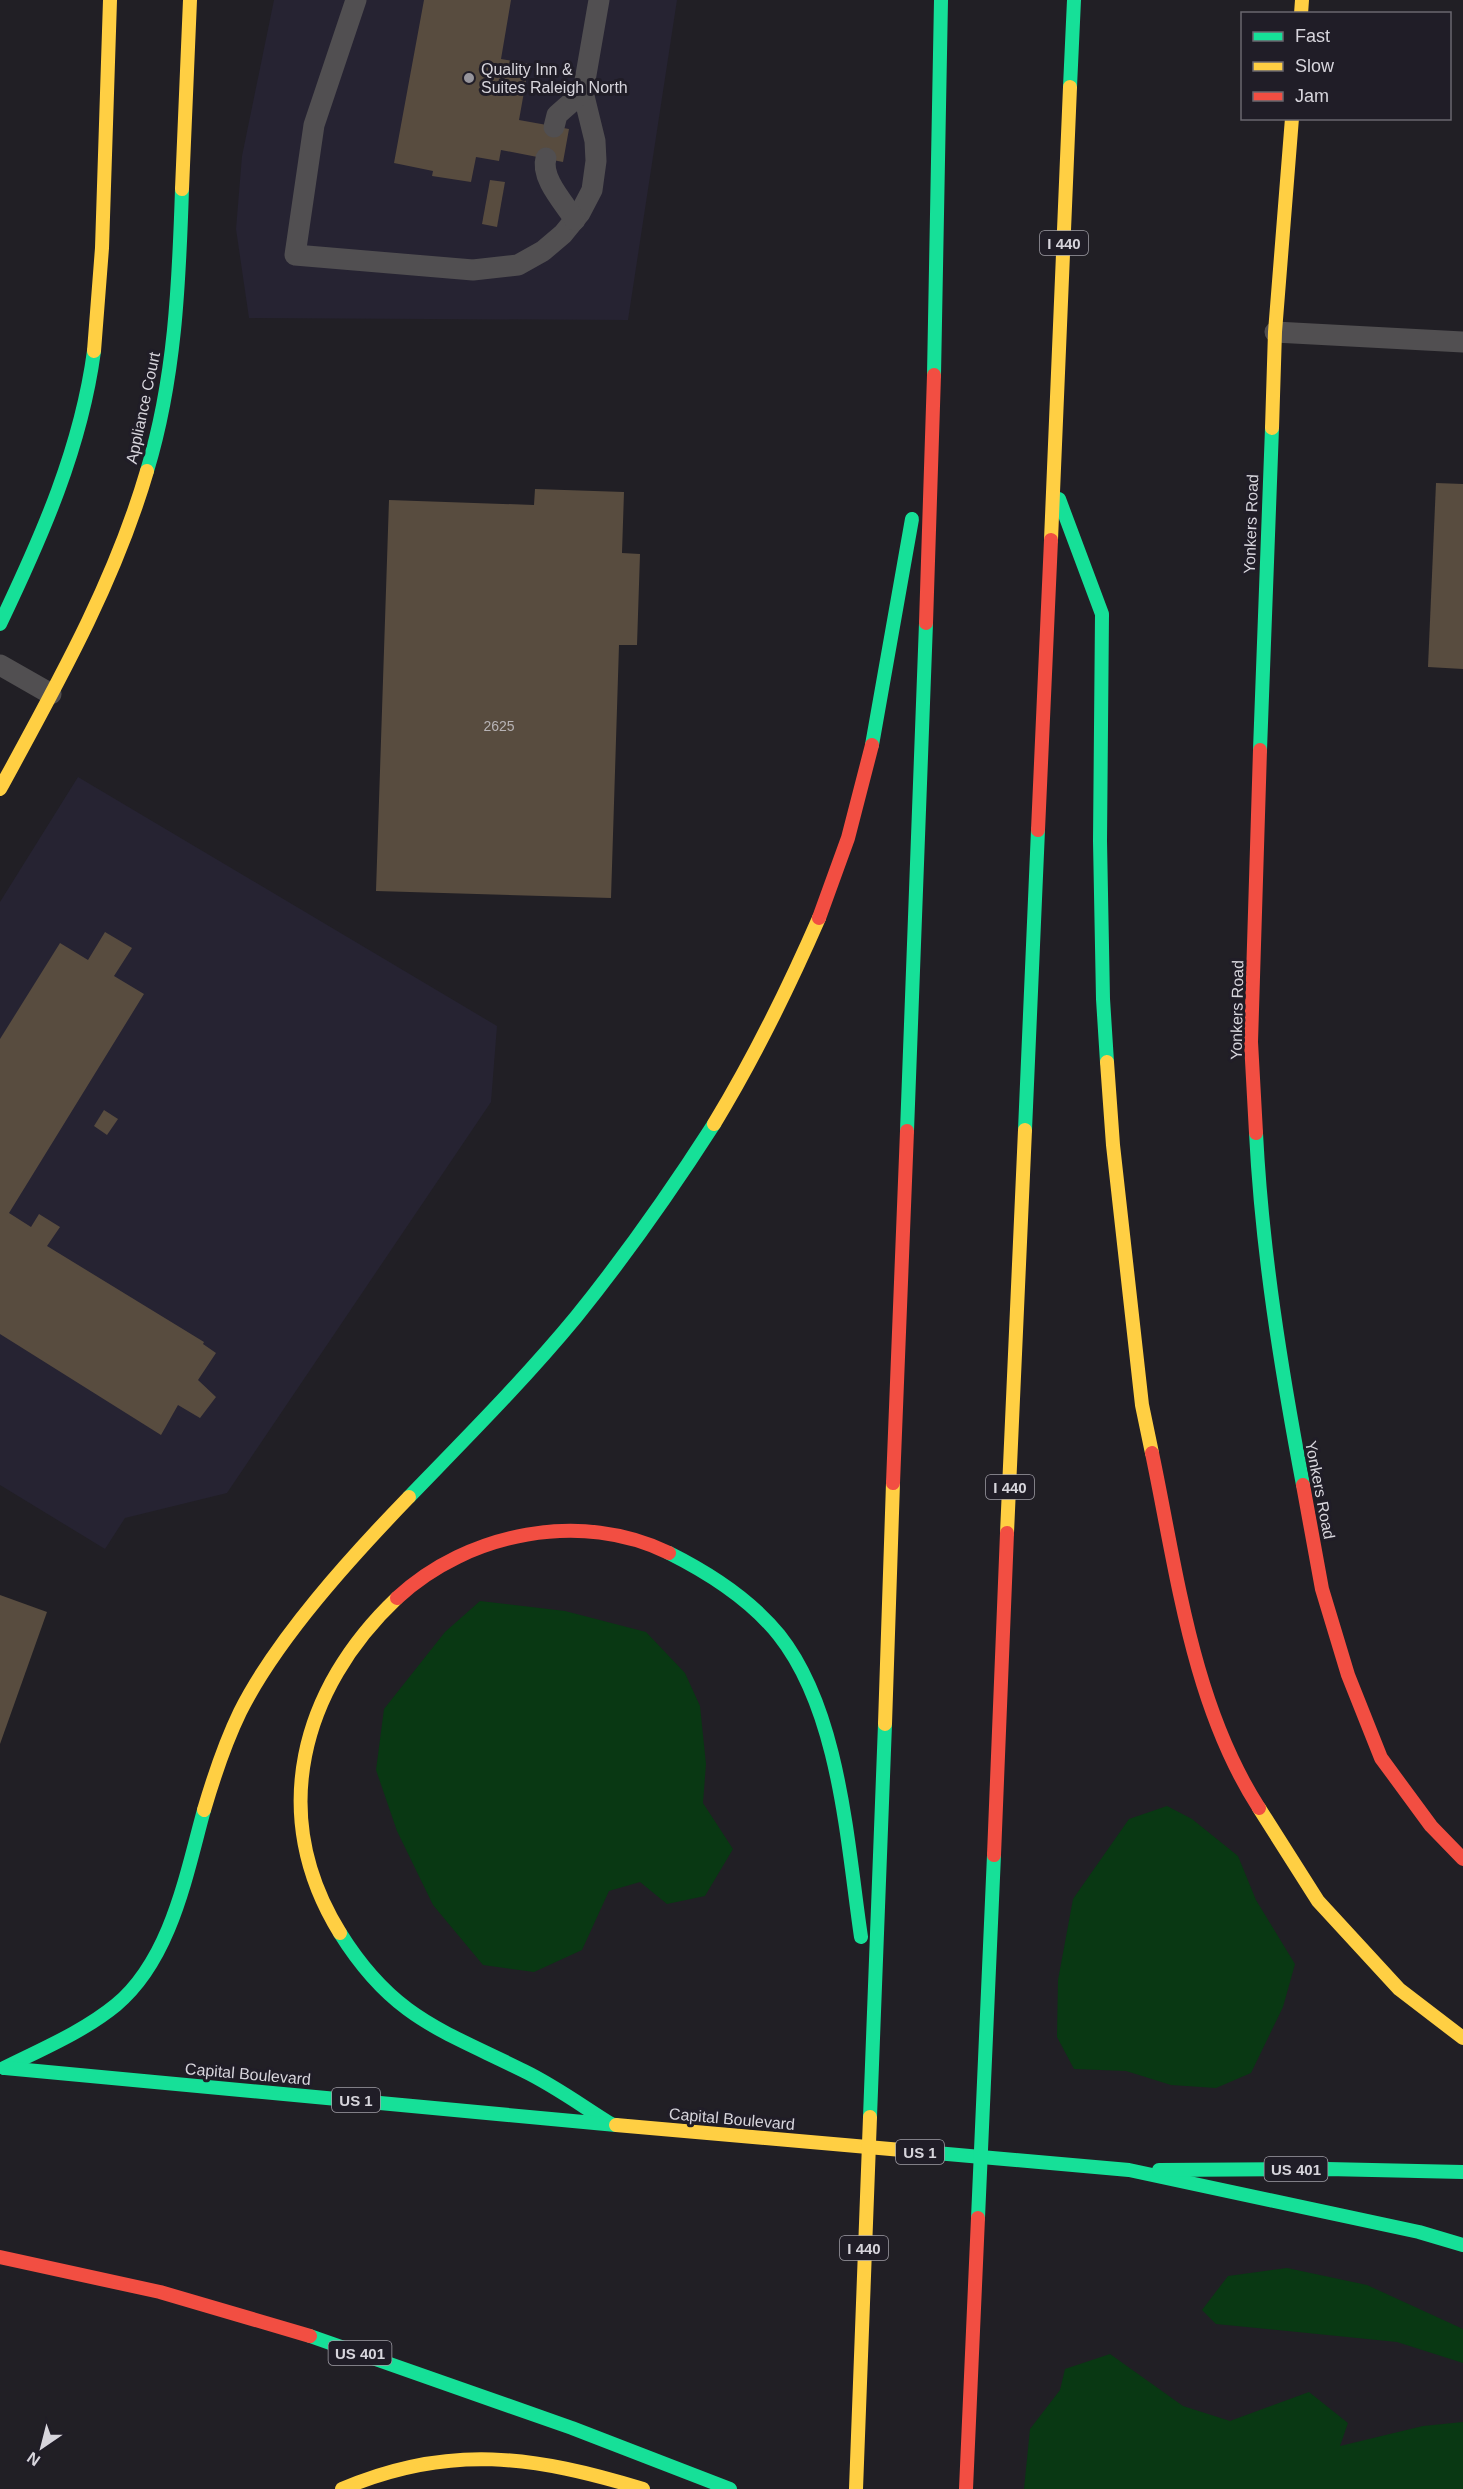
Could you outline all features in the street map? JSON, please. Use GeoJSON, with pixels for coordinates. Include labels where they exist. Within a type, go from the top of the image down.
{"type":"FeatureCollection","features":[{"type":"Feature","properties":{"kind":"main road"},"geometry":{"type":"LineString","coordinates":[[0,624],[34,554],[60,487],[82,419],[96,349],[104,197],[110,0]]}},
{"type":"Feature","properties":{"kind":"main road","name":"Appliance Court"},"geometry":{"type":"LineString","coordinates":[[0,789],[51,694],[124,541],[147,471],[165,399],[175,326],[179,264],[190,0]]}},
{"type":"Feature","properties":{"kind":"main road","name":"I 440"},"geometry":{"type":"LineString","coordinates":[[856,2489],[872,2007],[934,396],[941,0]]}},
{"type":"Feature","properties":{"kind":"main road","name":"I 440"},"geometry":{"type":"LineString","coordinates":[[966,2489],[1074,0]]}},
{"type":"Feature","properties":{"kind":"main road","name":"Yonkers Road"},"geometry":{"type":"LineString","coordinates":[[1292,120],[1275,332],[1251,1042],[1260,1212],[1277,1347],[1322,1589],[1348,1675],[1381,1758],[1431,1826],[1463,1859]]}},
{"type":"Feature","properties":{"kind":"main road"},"geometry":{"type":"LineString","coordinates":[[2,2068],[76,2032],[117,2004],[130,1991],[162,1939],[188,1871],[227,1740],[250,1693],[288,1637],[370,1538],[526,1375],[636,1239],[718,1118],[758,1049],[804,955],[855,815],[870,757],[934,396]]}},
{"type":"Feature","properties":{"kind":"main road"},"geometry":{"type":"LineString","coordinates":[[1053,485],[1102,614],[1100,841],[1103,999],[1113,1145],[1143,1405],[1191,1641],[1215,1718],[1242,1782],[1318,1900],[1363,1953],[1399,1989],[1463,2038]]}},
{"type":"Feature","properties":{"kind":"main road"},"geometry":{"type":"LineString","coordinates":[[611,2124],[526,2072],[467,2046],[412,2015],[379,1984],[348,1946],[319,1892],[307,1847],[302,1806],[303,1760],[316,1710],[337,1667],[368,1624],[407,1588],[445,1562],[493,1541],[547,1531],[594,1530],[638,1539],[680,1557],[726,1586],[762,1615],[788,1647],[813,1696],[829,1744],[872,2007]]}},
{"type":"Feature","properties":{"kind":"main road","name":"Capital Boulevard"},"geometry":{"type":"LineString","coordinates":[[2,2068],[711,2134],[1129,2170],[1327,2169],[1463,2172]]}},
{"type":"Feature","properties":{"kind":"main road","name":"US 1"},"geometry":{"type":"LineString","coordinates":[[1129,2170],[1419,2232],[1463,2245]]}},
{"type":"Feature","properties":{"kind":"main road","name":"US 401"},"geometry":{"type":"LineString","coordinates":[[0,2257],[160,2292],[330,2342],[572,2428],[730,2489]]}},
{"type":"Feature","properties":{"kind":"main road"},"geometry":{"type":"LineString","coordinates":[[342,2489],[369,2475],[414,2464],[506,2458],[568,2467],[643,2489]]}},
{"type":"Feature","properties":{"kind":"lane"},"geometry":{"type":"LineString","coordinates":[[356,0],[314,125],[295,255],[473,270],[518,265],[543,251],[575,220],[592,190],[596,161],[594,133],[583,92],[599,0]]}},
{"type":"Feature","properties":{"kind":"lane"},"geometry":{"type":"LineString","coordinates":[[554,126],[556,115],[583,92]]}},
{"type":"Feature","properties":{"kind":"lane"},"geometry":{"type":"LineString","coordinates":[[546,158],[544,164],[550,182],[575,220]]}},
{"type":"Feature","properties":{"kind":"lane"},"geometry":{"type":"LineString","coordinates":[[1275,332],[1463,342]]}},
{"type":"Feature","properties":{"kind":"lane"},"geometry":{"type":"LineString","coordinates":[[0,665],[51,694]]}},
{"type":"Feature","properties":{"kind":"shaded area"},"geometry":{"type":"Polygon","coordinates":[[[274,0],[677,0],[628,320],[249,318],[236,229],[242,156],[274,0]]]}},
{"type":"Feature","properties":{"kind":"shaded area"},"geometry":{"type":"Polygon","coordinates":[[[78,777],[497,1026],[491,1102],[227,1493],[125,1518],[105,1549],[0,1485],[0,902],[78,777]]]}},
{"type":"Feature","properties":{"kind":"green space"},"geometry":{"type":"Polygon","coordinates":[[[480,1601],[565,1611],[646,1632],[685,1673],[700,1706],[706,1764],[703,1803],[733,1849],[705,1896],[667,1904],[640,1882],[609,1891],[582,1950],[534,1972],[483,1965],[433,1905],[397,1831],[376,1770],[384,1709],[445,1632],[480,1601]]]}},
{"type":"Feature","properties":{"kind":"green space"},"geometry":{"type":"Polygon","coordinates":[[[1167,1806],[1192,1819],[1238,1856],[1256,1900],[1295,1964],[1283,2007],[1251,2073],[1216,2088],[1171,2085],[1126,2071],[1074,2069],[1057,2037],[1058,1980],[1073,1899],[1129,1819],[1167,1806]]]}},
{"type":"Feature","properties":{"kind":"green space"},"geometry":{"type":"Polygon","coordinates":[[[1287,2268],[1367,2285],[1463,2329],[1463,2363],[1397,2342],[1216,2324],[1202,2310],[1228,2276],[1287,2268]]]}},
{"type":"Feature","properties":{"kind":"green space"},"geometry":{"type":"Polygon","coordinates":[[[1110,2354],[1183,2406],[1230,2421],[1309,2392],[1348,2423],[1340,2446],[1423,2426],[1463,2422],[1463,2489],[1024,2489],[1030,2429],[1060,2390],[1065,2369],[1110,2354]]]}},
{"type":"Feature","properties":{"kind":"building","name":"Quality Inn & Suites Raleigh North"},"geometry":{"type":"Polygon","coordinates":[[[424,0],[511,0],[501,59],[529,64],[519,120],[569,129],[563,162],[501,150],[499,161],[476,157],[471,182],[432,176],[433,171],[394,163],[424,0]]]}},
{"type":"Feature","properties":{"kind":"building"},"geometry":{"type":"Polygon","coordinates":[[[490,180],[505,182],[497,227],[482,224],[490,180]]]}},
{"type":"Feature","properties":{"kind":"building"},"geometry":{"type":"Polygon","coordinates":[[[1436,483],[1463,484],[1463,669],[1428,667],[1436,483]]]}},
{"type":"Feature","properties":{"kind":"building"},"geometry":{"type":"Polygon","coordinates":[[[535,489],[624,492],[622,553],[640,554],[637,645],[619,645],[611,898],[376,891],[389,500],[534,505],[535,489]]]}},
{"type":"Feature","properties":{"kind":"building"},"geometry":{"type":"Polygon","coordinates":[[[105,932],[132,948],[114,976],[144,994],[9,1213],[31,1227],[39,1214],[60,1227],[47,1246],[204,1342],[203,1344],[216,1353],[198,1380],[216,1397],[200,1418],[178,1405],[161,1435],[0,1334],[0,1039],[60,943],[88,960],[105,932]]]}},
{"type":"Feature","properties":{"kind":"building"},"geometry":{"type":"Polygon","coordinates":[[[104,1110],[118,1119],[107,1135],[94,1126],[104,1110]]]}},
{"type":"Feature","properties":{"kind":"building"},"geometry":{"type":"Polygon","coordinates":[[[0,1595],[47,1612],[0,1744],[0,1595]]]}},
{"type":"Feature","properties":{"kind":"traffic: fast"},"geometry":{"type":"LineString","coordinates":[[934,375],[941,0]]}},
{"type":"Feature","properties":{"kind":"traffic: fast"},"geometry":{"type":"LineString","coordinates":[[1070,87],[1074,0]]}},
{"type":"Feature","properties":{"kind":"traffic: fast"},"geometry":{"type":"LineString","coordinates":[[147,471],[170,366],[177,296],[182,189]]}},
{"type":"Feature","properties":{"kind":"traffic: fast"},"geometry":{"type":"LineString","coordinates":[[0,624],[45,525],[70,457],[88,387],[94,351]]}},
{"type":"Feature","properties":{"kind":"traffic: fast"},"geometry":{"type":"LineString","coordinates":[[1260,750],[1272,428]]}},
{"type":"Feature","properties":{"kind":"traffic: fast"},"geometry":{"type":"LineString","coordinates":[[1059,499],[1102,614],[1100,841],[1103,999],[1107,1062]]}},
{"type":"Feature","properties":{"kind":"traffic: fast"},"geometry":{"type":"LineString","coordinates":[[872,745],[912,519]]}},
{"type":"Feature","properties":{"kind":"traffic: fast"},"geometry":{"type":"LineString","coordinates":[[907,1131],[926,623]]}},
{"type":"Feature","properties":{"kind":"traffic: fast"},"geometry":{"type":"LineString","coordinates":[[1025,1130],[1038,830]]}},
{"type":"Feature","properties":{"kind":"traffic: fast"},"geometry":{"type":"LineString","coordinates":[[409,1497],[515,1386],[576,1317],[648,1222],[714,1124]]}},
{"type":"Feature","properties":{"kind":"traffic: fast"},"geometry":{"type":"LineString","coordinates":[[1256,1133],[1263,1222],[1274,1310],[1303,1485]]}},
{"type":"Feature","properties":{"kind":"traffic: fast"},"geometry":{"type":"LineString","coordinates":[[669,1553],[714,1578],[755,1610],[779,1635],[799,1666],[816,1701],[838,1779],[861,1937]]}},
{"type":"Feature","properties":{"kind":"traffic: fast"},"geometry":{"type":"LineString","coordinates":[[870,2117],[885,1724]]}},
{"type":"Feature","properties":{"kind":"traffic: fast"},"geometry":{"type":"LineString","coordinates":[[4,2068],[90,2024],[116,2005],[135,1986],[150,1964],[174,1915],[204,1810]]}},
{"type":"Feature","properties":{"kind":"traffic: fast"},"geometry":{"type":"LineString","coordinates":[[978,2218],[994,1855]]}},
{"type":"Feature","properties":{"kind":"traffic: fast"},"geometry":{"type":"LineString","coordinates":[[340,1933],[360,1962],[380,1985],[421,2018],[444,2032],[535,2077],[611,2124]]}},
{"type":"Feature","properties":{"kind":"traffic: fast"},"geometry":{"type":"LineString","coordinates":[[5,2068],[616,2125]]}},
{"type":"Feature","properties":{"kind":"traffic: fast"},"geometry":{"type":"LineString","coordinates":[[936,2153],[1129,2170],[1419,2232],[1463,2245]]}},
{"type":"Feature","properties":{"kind":"traffic: fast"},"geometry":{"type":"LineString","coordinates":[[1159,2170],[1327,2169],[1463,2172]]}},
{"type":"Feature","properties":{"kind":"traffic: fast"},"geometry":{"type":"LineString","coordinates":[[310,2336],[572,2428],[730,2489]]}},
{"type":"Feature","properties":{"kind":"traffic: slow"},"geometry":{"type":"LineString","coordinates":[[94,351],[102,248],[110,0]]}},
{"type":"Feature","properties":{"kind":"traffic: slow"},"geometry":{"type":"LineString","coordinates":[[182,189],[190,0]]}},
{"type":"Feature","properties":{"kind":"traffic: slow"},"geometry":{"type":"LineString","coordinates":[[1301,12],[1302,0]]}},
{"type":"Feature","properties":{"kind":"traffic: slow"},"geometry":{"type":"LineString","coordinates":[[1051,540],[1070,87]]}},
{"type":"Feature","properties":{"kind":"traffic: slow"},"geometry":{"type":"LineString","coordinates":[[1272,428],[1275,332],[1292,120]]}},
{"type":"Feature","properties":{"kind":"traffic: slow"},"geometry":{"type":"LineString","coordinates":[[0,789],[101,594],[134,513],[147,471]]}},
{"type":"Feature","properties":{"kind":"traffic: slow"},"geometry":{"type":"LineString","coordinates":[[714,1124],[770,1023],[819,918]]}},
{"type":"Feature","properties":{"kind":"traffic: slow"},"geometry":{"type":"LineString","coordinates":[[1107,1062],[1113,1145],[1142,1405],[1152,1453]]}},
{"type":"Feature","properties":{"kind":"traffic: slow"},"geometry":{"type":"LineString","coordinates":[[1007,1533],[1025,1130]]}},
{"type":"Feature","properties":{"kind":"traffic: slow"},"geometry":{"type":"LineString","coordinates":[[885,1724],[893,1483]]}},
{"type":"Feature","properties":{"kind":"traffic: slow"},"geometry":{"type":"LineString","coordinates":[[204,1810],[220,1760],[240,1712],[274,1655],[340,1571],[409,1497]]}},
{"type":"Feature","properties":{"kind":"traffic: slow"},"geometry":{"type":"LineString","coordinates":[[340,1933],[318,1888],[305,1844],[301,1799],[305,1755],[318,1713],[337,1672],[364,1634],[397,1598]]}},
{"type":"Feature","properties":{"kind":"traffic: slow"},"geometry":{"type":"LineString","coordinates":[[1259,1808],[1318,1901],[1399,1989],[1463,2038]]}},
{"type":"Feature","properties":{"kind":"traffic: slow"},"geometry":{"type":"LineString","coordinates":[[856,2489],[870,2117]]}},
{"type":"Feature","properties":{"kind":"traffic: slow"},"geometry":{"type":"LineString","coordinates":[[616,2125],[936,2153]]}},
{"type":"Feature","properties":{"kind":"traffic: slow"},"geometry":{"type":"LineString","coordinates":[[342,2489],[381,2474],[419,2465],[456,2460],[492,2459],[529,2462],[565,2469],[643,2489]]}},
{"type":"Feature","properties":{"kind":"traffic: jam"},"geometry":{"type":"LineString","coordinates":[[926,623],[934,375]]}},
{"type":"Feature","properties":{"kind":"traffic: jam"},"geometry":{"type":"LineString","coordinates":[[1038,830],[1051,540]]}},
{"type":"Feature","properties":{"kind":"traffic: jam"},"geometry":{"type":"LineString","coordinates":[[819,918],[848,838],[872,745]]}},
{"type":"Feature","properties":{"kind":"traffic: jam"},"geometry":{"type":"LineString","coordinates":[[1256,1133],[1251,1042],[1260,750]]}},
{"type":"Feature","properties":{"kind":"traffic: jam"},"geometry":{"type":"LineString","coordinates":[[893,1483],[907,1131]]}},
{"type":"Feature","properties":{"kind":"traffic: jam"},"geometry":{"type":"LineString","coordinates":[[1152,1453],[1179,1590],[1202,1681],[1236,1768],[1259,1808]]}},
{"type":"Feature","properties":{"kind":"traffic: jam"},"geometry":{"type":"LineString","coordinates":[[1303,1485],[1322,1589],[1348,1675],[1381,1758],[1431,1826],[1463,1859]]}},
{"type":"Feature","properties":{"kind":"traffic: jam"},"geometry":{"type":"LineString","coordinates":[[397,1598],[426,1575],[457,1557],[491,1543],[527,1535],[563,1531],[600,1533],[635,1540],[669,1553]]}},
{"type":"Feature","properties":{"kind":"traffic: jam"},"geometry":{"type":"LineString","coordinates":[[994,1855],[1007,1533]]}},
{"type":"Feature","properties":{"kind":"traffic: jam"},"geometry":{"type":"LineString","coordinates":[[966,2489],[978,2218]]}},
{"type":"Feature","properties":{"kind":"traffic: jam"},"geometry":{"type":"LineString","coordinates":[[0,2257],[160,2292],[310,2336]]}},
{"type":"Feature","properties":{"kind":"place","name":"Quality Inn & Suites Raleigh North"},"geometry":{"type":"Point","coordinates":[469,78]}}]}
